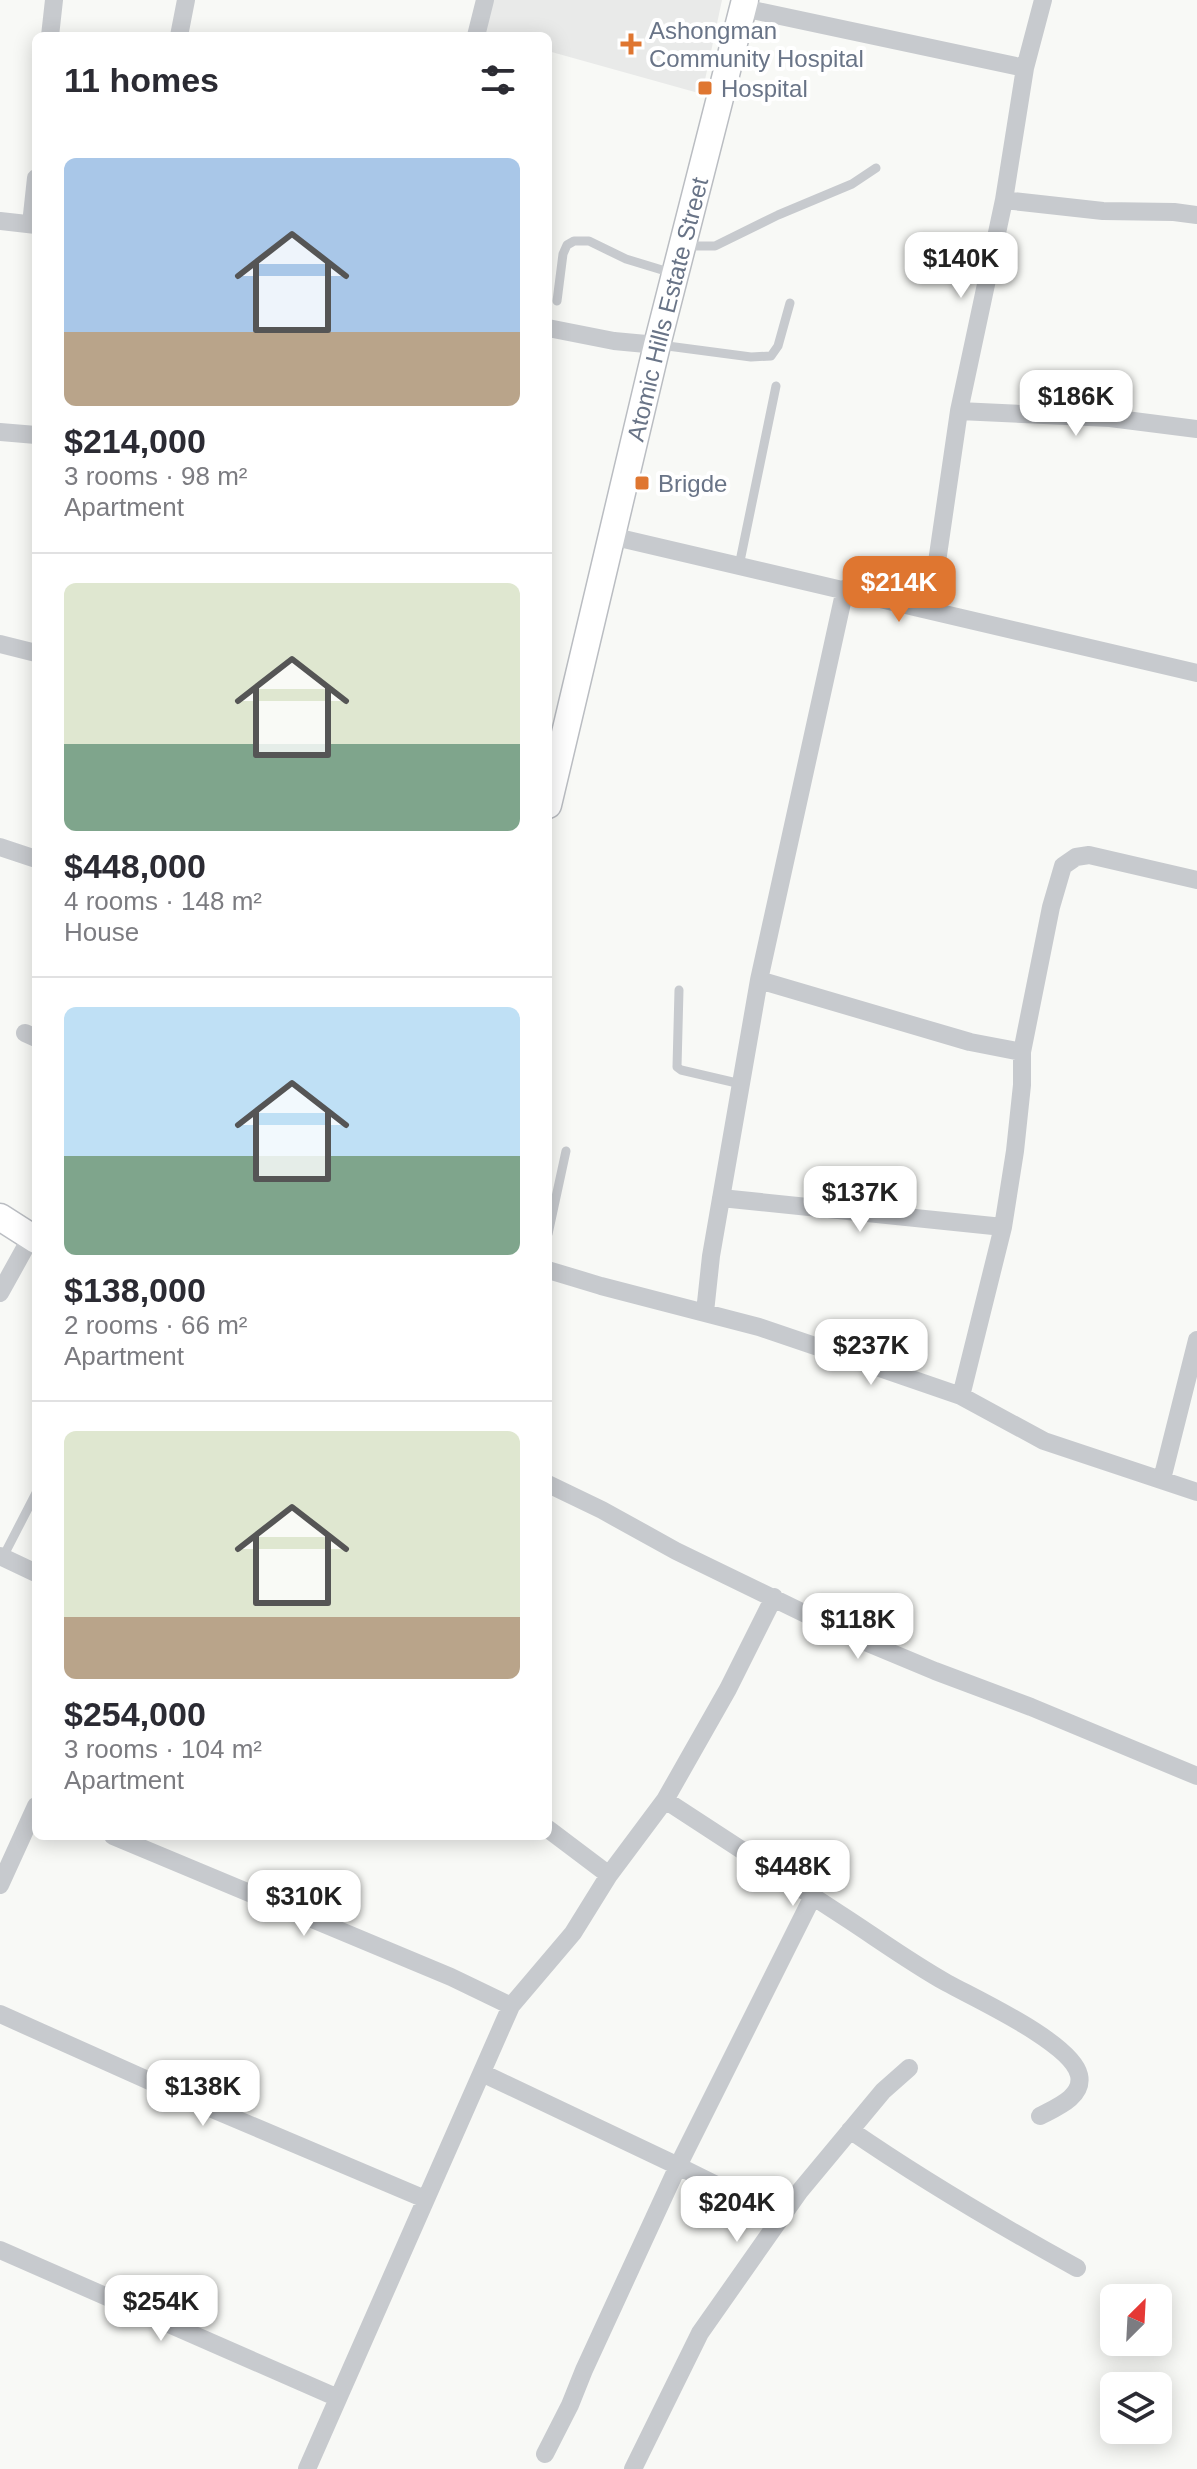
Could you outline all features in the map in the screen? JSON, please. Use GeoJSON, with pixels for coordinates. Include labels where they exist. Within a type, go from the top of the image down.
{"type":"FeatureCollection","features":[{"type":"Feature","properties":{"kind":"street"},"geometry":{"type":"LineString","coordinates":[[50,32],[54,0]]}},
{"type":"Feature","properties":{"kind":"street"},"geometry":{"type":"LineString","coordinates":[[180,32],[186,0]]}},
{"type":"Feature","properties":{"kind":"street"},"geometry":{"type":"LineString","coordinates":[[477,32],[485,0]]}},
{"type":"Feature","properties":{"kind":"street"},"geometry":{"type":"LineString","coordinates":[[930,610],[959,411],[1004,200],[1025,68],[1043,0]]}},
{"type":"Feature","properties":{"kind":"street"},"geometry":{"type":"LineString","coordinates":[[744,4],[1025,68]]}},
{"type":"Feature","properties":{"kind":"street","name":"Atomic Hills Estate Street"},"geometry":{"type":"LineString","coordinates":[[552,788],[657,345],[744,4]]}},
{"type":"Feature","properties":{"kind":"street"},"geometry":{"type":"LineString","coordinates":[[1004,200],[1103,211],[1197,215]]}},
{"type":"Feature","properties":{"kind":"street"},"geometry":{"type":"LineString","coordinates":[[0,221],[32,225]]}},
{"type":"Feature","properties":{"kind":"street"},"geometry":{"type":"LineString","coordinates":[[552,329],[614,341],[657,345]]}},
{"type":"Feature","properties":{"kind":"street"},"geometry":{"type":"LineString","coordinates":[[959,411],[1110,418],[1197,429]]}},
{"type":"Feature","properties":{"kind":"street"},"geometry":{"type":"LineString","coordinates":[[0,432],[32,435]]}},
{"type":"Feature","properties":{"kind":"street"},"geometry":{"type":"LineString","coordinates":[[611,536],[1197,673]]}},
{"type":"Feature","properties":{"kind":"street"},"geometry":{"type":"LineString","coordinates":[[705,1312],[711,1256],[759,980],[845,589]]}},
{"type":"Feature","properties":{"kind":"street"},"geometry":{"type":"LineString","coordinates":[[0,644],[32,652]]}},
{"type":"Feature","properties":{"kind":"street"},"geometry":{"type":"LineString","coordinates":[[0,847],[32,858]]}},
{"type":"Feature","properties":{"kind":"street"},"geometry":{"type":"LineString","coordinates":[[961,1396],[1003,1227],[1015,1151],[1022,1052],[1051,907],[1063,866],[1076,857],[1089,855],[1197,880]]}},
{"type":"Feature","properties":{"kind":"street"},"geometry":{"type":"LineString","coordinates":[[759,980],[970,1042],[1022,1052]]}},
{"type":"Feature","properties":{"kind":"street"},"geometry":{"type":"LineString","coordinates":[[721,1198],[1003,1227]]}},
{"type":"Feature","properties":{"kind":"street"},"geometry":{"type":"LineString","coordinates":[[0,1217],[32,1238]]}},
{"type":"Feature","properties":{"kind":"street"},"geometry":{"type":"LineString","coordinates":[[0,1293],[32,1241]]}},
{"type":"Feature","properties":{"kind":"street"},"geometry":{"type":"LineString","coordinates":[[552,1271],[759,1327],[961,1396],[1044,1441],[1197,1492]]}},
{"type":"Feature","properties":{"kind":"street"},"geometry":{"type":"LineString","coordinates":[[1162,1479],[1197,1340]]}},
{"type":"Feature","properties":{"kind":"street"},"geometry":{"type":"LineString","coordinates":[[552,1486],[676,1551],[851,1636],[1197,1776]]}},
{"type":"Feature","properties":{"kind":"street"},"geometry":{"type":"LineString","coordinates":[[1,1556],[32,1571]]}},
{"type":"Feature","properties":{"kind":"street"},"geometry":{"type":"LineString","coordinates":[[307,2469],[511,2006],[573,1933],[609,1875],[665,1800],[728,1689],[774,1597]]}},
{"type":"Feature","properties":{"kind":"street"},"geometry":{"type":"LineString","coordinates":[[665,1800],[944,1982],[996,2008],[1066,2053],[1075,2064],[1080,2077],[1079,2085],[1070,2099],[1040,2116]]}},
{"type":"Feature","properties":{"kind":"street"},"geometry":{"type":"LineString","coordinates":[[0,1885],[32,1815]]}},
{"type":"Feature","properties":{"kind":"street"},"geometry":{"type":"LineString","coordinates":[[552,1832],[609,1875]]}},
{"type":"Feature","properties":{"kind":"street"},"geometry":{"type":"LineString","coordinates":[[123,1840],[451,1977],[511,2006]]}},
{"type":"Feature","properties":{"kind":"street"},"geometry":{"type":"LineString","coordinates":[[545,2454],[678,2166],[813,1896]]}},
{"type":"Feature","properties":{"kind":"street"},"geometry":{"type":"LineString","coordinates":[[0,2014],[425,2199]]}},
{"type":"Feature","properties":{"kind":"street"},"geometry":{"type":"LineString","coordinates":[[633,2469],[700,2333],[781,2217],[883,2091],[909,2068]]}},
{"type":"Feature","properties":{"kind":"street"},"geometry":{"type":"LineString","coordinates":[[482,2073],[781,2217]]}},
{"type":"Feature","properties":{"kind":"street"},"geometry":{"type":"LineString","coordinates":[[850,2130],[975,2212],[1077,2268]]}},
{"type":"Feature","properties":{"kind":"street"},"geometry":{"type":"LineString","coordinates":[[0,2250],[338,2398]]}},
{"type":"Feature","properties":{"kind":"lane"},"geometry":{"type":"LineString","coordinates":[[683,246],[715,246],[852,184],[876,168]]}},
{"type":"Feature","properties":{"kind":"lane"},"geometry":{"type":"LineString","coordinates":[[557,301],[565,248],[578,240],[589,241],[626,259],[676,273]]}},
{"type":"Feature","properties":{"kind":"lane"},"geometry":{"type":"LineString","coordinates":[[657,345],[751,357],[771,356],[778,346],[790,303]]}},
{"type":"Feature","properties":{"kind":"lane"},"geometry":{"type":"LineString","coordinates":[[739,566],[776,386]]}},
{"type":"Feature","properties":{"kind":"lane"},"geometry":{"type":"LineString","coordinates":[[679,990],[677,1067],[741,1084]]}},
{"type":"Feature","properties":{"kind":"lane"},"geometry":{"type":"LineString","coordinates":[[552,1216],[566,1151]]}},
{"type":"Feature","properties":{"kind":"lane"},"geometry":{"type":"LineString","coordinates":[[1,1556],[32,1500]]}},
{"type":"Feature","properties":{"kind":"shaded area","name":"Ashongman Community Hospital"},"geometry":{"type":"Polygon","coordinates":[[[492,0],[722,0],[702,94],[552,52],[552,32],[483,32],[492,0]]]}},
{"type":"Feature","properties":{"kind":"place","name":"Ashongman Community Hospital"},"geometry":{"type":"Point","coordinates":[631,44]}},
{"type":"Feature","properties":{"kind":"place","name":"Hospital"},"geometry":{"type":"Point","coordinates":[705,88]}},
{"type":"Feature","properties":{"kind":"place","name":"Brigde"},"geometry":{"type":"Point","coordinates":[642,483]}}]}
